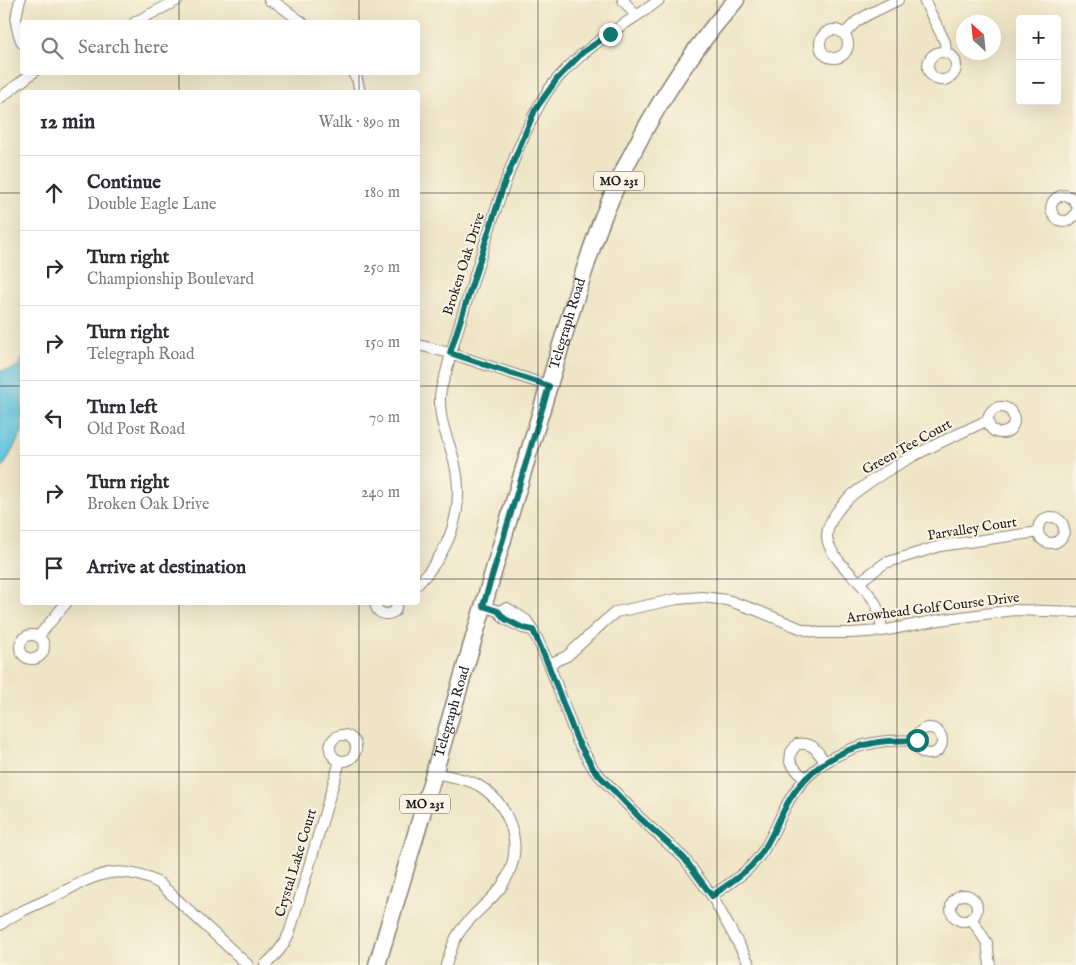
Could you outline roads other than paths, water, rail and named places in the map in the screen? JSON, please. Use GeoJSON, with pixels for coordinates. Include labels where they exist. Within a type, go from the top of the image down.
{"type":"FeatureCollection","features":[{"type":"Feature","properties":{"kind":"main road","name":"Telegraph Road"},"geometry":{"type":"LineString","coordinates":[[377,965],[434,773],[491,609],[549,386],[594,241],[615,190],[672,84],[736,0]]}},
{"type":"Feature","properties":{"kind":"street"},"geometry":{"type":"LineString","coordinates":[[20,0],[16,15],[16,26],[20,37]]}},
{"type":"Feature","properties":{"kind":"street"},"geometry":{"type":"LineString","coordinates":[[139,20],[178,0]]}},
{"type":"Feature","properties":{"kind":"street"},"geometry":{"type":"LineString","coordinates":[[270,0],[299,20]]}},
{"type":"Feature","properties":{"kind":"street"},"geometry":{"type":"LineString","coordinates":[[624,0],[636,16]]}},
{"type":"Feature","properties":{"kind":"street","name":"Broken Oak Drive"},"geometry":{"type":"LineString","coordinates":[[420,582],[440,557],[448,542],[457,512],[459,497],[457,474],[452,452],[443,429],[440,408],[441,392],[450,353],[504,184],[535,110],[557,79],[583,52],[659,0]]}},
{"type":"Feature","properties":{"kind":"street"},"geometry":{"type":"LineString","coordinates":[[844,34],[857,21],[898,0]]}},
{"type":"Feature","properties":{"kind":"street"},"geometry":{"type":"LineString","coordinates":[[924,0],[945,42],[946,52]]}},
{"type":"Feature","properties":{"kind":"street"},"geometry":{"type":"LineString","coordinates":[[0,98],[30,75]]}},
{"type":"Feature","properties":{"kind":"street"},"geometry":{"type":"LineString","coordinates":[[354,75],[360,90]]}},
{"type":"Feature","properties":{"kind":"street"},"geometry":{"type":"LineString","coordinates":[[1074,197],[1064,195],[1056,198],[1051,206],[1052,214],[1058,220],[1066,221],[1073,217],[1076,212]]}},
{"type":"Feature","properties":{"kind":"street"},"geometry":{"type":"LineString","coordinates":[[420,346],[450,353],[549,386]]}},
{"type":"Feature","properties":{"kind":"street","name":"Green Tee Court"},"geometry":{"type":"LineString","coordinates":[[882,631],[876,603],[839,561],[828,544],[826,536],[828,528],[839,508],[858,490],[889,470],[988,420]]}},
{"type":"Feature","properties":{"kind":"street","name":"Parvalley Court"},"geometry":{"type":"LineString","coordinates":[[859,582],[885,563],[940,546],[1038,532]]}},
{"type":"Feature","properties":{"kind":"street","name":"Arrowhead Golf Course Drive"},"geometry":{"type":"LineString","coordinates":[[548,664],[567,656],[616,612],[677,599],[702,597],[727,600],[802,629],[851,634],[882,631],[939,620],[1014,610],[1076,612]]}},
{"type":"Feature","properties":{"kind":"street"},"geometry":{"type":"LineString","coordinates":[[38,637],[65,605]]}},
{"type":"Feature","properties":{"kind":"street"},"geometry":{"type":"LineString","coordinates":[[375,605],[377,611],[384,614],[395,611],[397,605]]}},
{"type":"Feature","properties":{"kind":"street"},"geometry":{"type":"LineString","coordinates":[[491,609],[505,619],[523,628],[533,630],[577,740],[594,770],[640,818],[684,858],[712,896],[750,965]]}},
{"type":"Feature","properties":{"kind":"street"},"geometry":{"type":"LineString","coordinates":[[712,896],[751,866],[763,851],[774,833],[784,808],[810,773],[834,756],[857,746],[880,742],[917,740]]}},
{"type":"Feature","properties":{"kind":"street"},"geometry":{"type":"LineString","coordinates":[[805,778],[790,762],[791,752],[797,744],[806,743],[814,747],[825,762]]}},
{"type":"Feature","properties":{"kind":"street","name":"Crystal Lake Court"},"geometry":{"type":"LineString","coordinates":[[265,965],[281,948],[290,930],[340,761]]}},
{"type":"Feature","properties":{"kind":"street"},"geometry":{"type":"LineString","coordinates":[[434,773],[467,780],[498,801],[506,813],[512,828],[514,847],[513,859],[508,875],[500,887],[466,923],[456,937],[446,965]]}},
{"type":"Feature","properties":{"kind":"street"},"geometry":{"type":"LineString","coordinates":[[0,925],[16,914],[98,875],[132,872],[146,876],[159,883],[248,965]]}},
{"type":"Feature","properties":{"kind":"street"},"geometry":{"type":"LineString","coordinates":[[971,918],[987,942],[990,965]]}},
{"type":"Feature","properties":{"kind":"water"},"geometry":{"type":"Polygon","coordinates":[[[20,363],[20,436],[0,470],[0,371],[16,368],[20,363]]]}}]}
